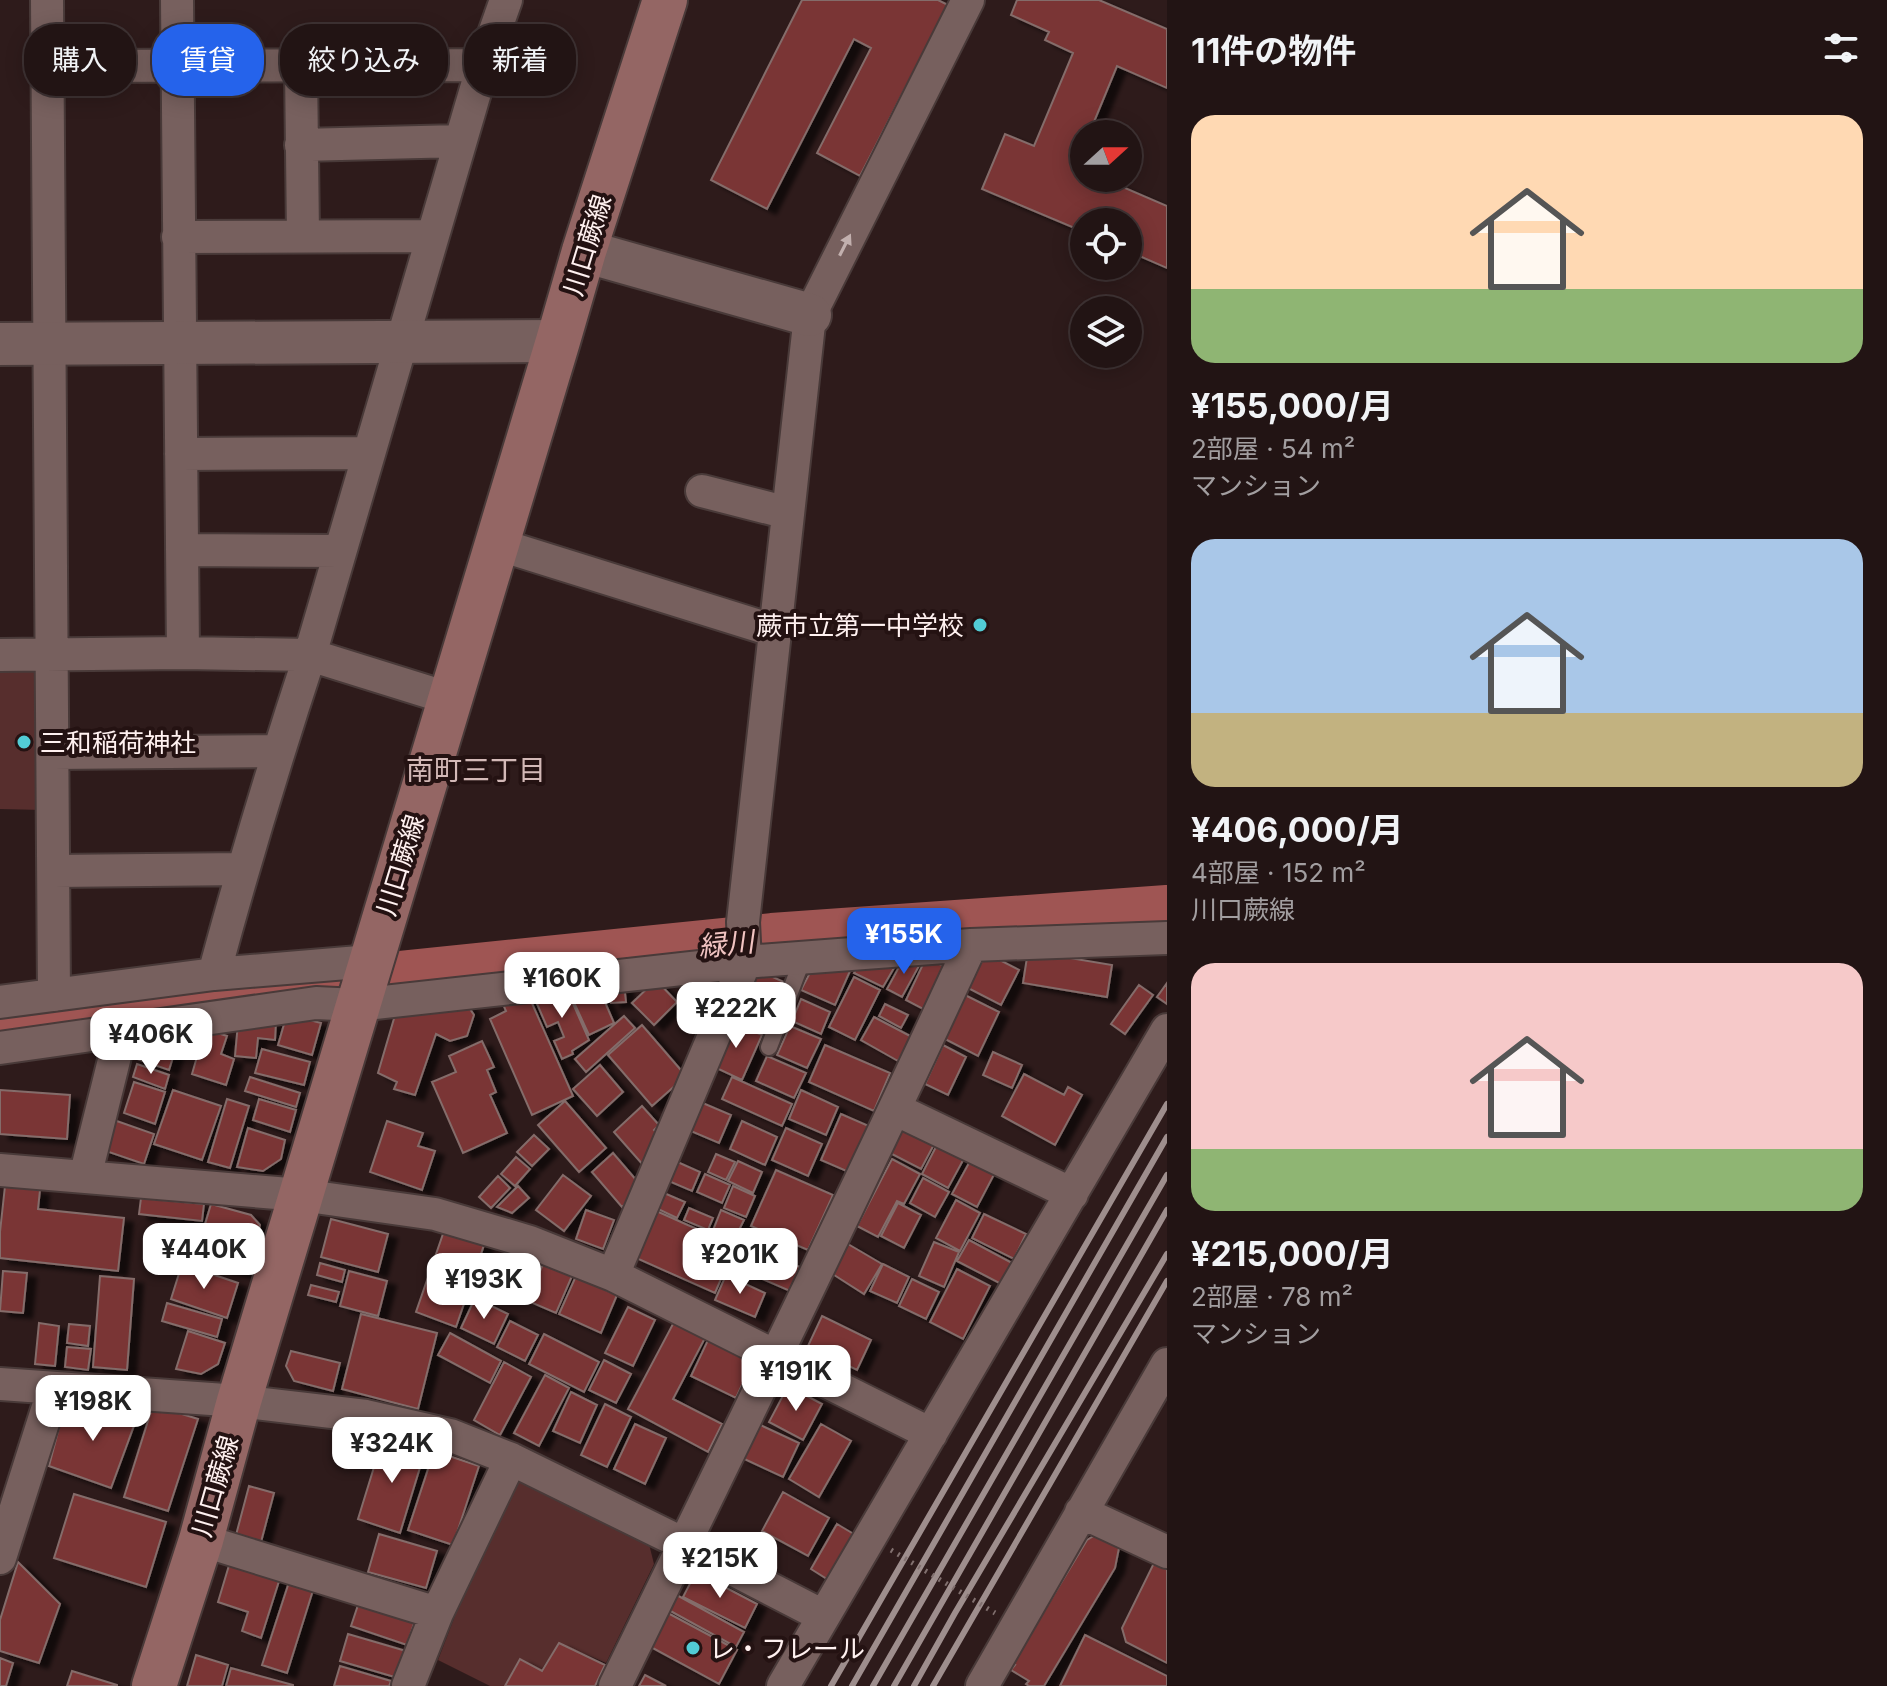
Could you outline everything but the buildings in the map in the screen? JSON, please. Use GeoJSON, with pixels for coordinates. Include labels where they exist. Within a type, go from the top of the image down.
{"type":"FeatureCollection","features":[{"type":"Feature","properties":{"kind":"main road","name":"川口蕨線"},"geometry":{"type":"LineString","coordinates":[[154,1686],[201,1540],[239,1401],[584,251],[665,0]]}},
{"type":"Feature","properties":{"kind":"street"},"geometry":{"type":"LineString","coordinates":[[47,0],[47,24]]}},
{"type":"Feature","properties":{"kind":"street"},"geometry":{"type":"LineString","coordinates":[[177,0],[177,24]]}},
{"type":"Feature","properties":{"kind":"street"},"geometry":{"type":"LineString","coordinates":[[498,24],[506,0]]}},
{"type":"Feature","properties":{"kind":"street"},"geometry":{"type":"LineString","coordinates":[[613,1275],[745,962],[743,922],[810,315],[968,0]]}},
{"type":"Feature","properties":{"kind":"street"},"geometry":{"type":"LineString","coordinates":[[48,96],[54,995]]}},
{"type":"Feature","properties":{"kind":"street"},"geometry":{"type":"LineString","coordinates":[[176,96],[183,653]]}},
{"type":"Feature","properties":{"kind":"street"},"geometry":{"type":"LineString","coordinates":[[301,96],[303,236]]}},
{"type":"Feature","properties":{"kind":"street"},"geometry":{"type":"LineString","coordinates":[[214,974],[474,96]]}},
{"type":"Feature","properties":{"kind":"street"},"geometry":{"type":"LineString","coordinates":[[301,145],[460,141]]}},
{"type":"Feature","properties":{"kind":"street"},"geometry":{"type":"LineString","coordinates":[[178,237],[432,236]]}},
{"type":"Feature","properties":{"kind":"street"},"geometry":{"type":"LineString","coordinates":[[584,251],[810,315]]}},
{"type":"Feature","properties":{"kind":"street"},"geometry":{"type":"LineString","coordinates":[[0,344],[558,341]]}},
{"type":"Feature","properties":{"kind":"street"},"geometry":{"type":"LineString","coordinates":[[181,454],[369,453]]}},
{"type":"Feature","properties":{"kind":"street"},"geometry":{"type":"LineString","coordinates":[[702,491],[788,513]]}},
{"type":"Feature","properties":{"kind":"street"},"geometry":{"type":"LineString","coordinates":[[497,544],[775,631]]}},
{"type":"Feature","properties":{"kind":"street"},"geometry":{"type":"LineString","coordinates":[[182,550],[340,551]]}},
{"type":"Feature","properties":{"kind":"street"},"geometry":{"type":"LineString","coordinates":[[0,655],[310,655],[451,699]]}},
{"type":"Feature","properties":{"kind":"street"},"geometry":{"type":"LineString","coordinates":[[53,753],[278,751]]}},
{"type":"Feature","properties":{"kind":"street"},"geometry":{"type":"LineString","coordinates":[[54,871],[243,869]]}},
{"type":"Feature","properties":{"kind":"street"},"geometry":{"type":"LineString","coordinates":[[0,1002],[214,974],[364,983],[745,962],[971,945],[1167,938]]}},
{"type":"Feature","properties":{"kind":"street"},"geometry":{"type":"LineString","coordinates":[[615,1686],[777,1357],[971,945]]}},
{"type":"Feature","properties":{"kind":"street"},"geometry":{"type":"LineString","coordinates":[[0,1048],[316,1003],[364,983]]}},
{"type":"Feature","properties":{"kind":"street"},"geometry":{"type":"LineString","coordinates":[[783,1686],[1167,1030]]}},
{"type":"Feature","properties":{"kind":"street"},"geometry":{"type":"LineString","coordinates":[[85,1177],[121,1032]]}},
{"type":"Feature","properties":{"kind":"street"},"geometry":{"type":"LineString","coordinates":[[895,1109],[1072,1194]]}},
{"type":"Feature","properties":{"kind":"street"},"geometry":{"type":"LineString","coordinates":[[0,1170],[301,1195],[435,1214],[530,1242],[613,1275],[931,1434]]}},
{"type":"Feature","properties":{"kind":"street"},"geometry":{"type":"LineString","coordinates":[[982,1686],[1167,1364]]}},
{"type":"Feature","properties":{"kind":"street"},"geometry":{"type":"LineString","coordinates":[[0,1384],[239,1401],[366,1416],[450,1435],[511,1459],[823,1616]]}},
{"type":"Feature","properties":{"kind":"street"},"geometry":{"type":"LineString","coordinates":[[0,1558],[54,1388]]}},
{"type":"Feature","properties":{"kind":"street"},"geometry":{"type":"LineString","coordinates":[[408,1686],[437,1613],[511,1459]]}},
{"type":"Feature","properties":{"kind":"street"},"geometry":{"type":"LineString","coordinates":[[1081,1512],[1164,1546]]}},
{"type":"Feature","properties":{"kind":"street"},"geometry":{"type":"LineString","coordinates":[[201,1540],[437,1613]]}},
{"type":"Feature","properties":{"kind":"lane"},"geometry":{"type":"LineString","coordinates":[[769,1047],[803,958]]}},
{"type":"Feature","properties":{"kind":"path"},"geometry":{"type":"LineString","coordinates":[[891,1550],[995,1613]]}},
{"type":"Feature","properties":{"kind":"shaded area"},"geometry":{"type":"Polygon","coordinates":[[[0,667],[41,671],[43,810],[0,809],[0,667]]]}},
{"type":"Feature","properties":{"kind":"shaded area"},"geometry":{"type":"Polygon","coordinates":[[[523,1480],[649,1544],[654,1564],[606,1663],[559,1643],[541,1670],[520,1659],[505,1686],[490,1686],[438,1660],[504,1489],[523,1480]]]}},
{"type":"Feature","properties":{"kind":"waterway","name":"緑川"},"geometry":{"type":"LineString","coordinates":[[0,1025],[311,986],[772,939],[1167,911]]}},
{"type":"Feature","properties":{"kind":"railway"},"geometry":{"type":"LineString","coordinates":[[831,1686],[1167,1104]]}},
{"type":"Feature","properties":{"kind":"railway"},"geometry":{"type":"LineString","coordinates":[[852,1686],[1167,1137]]}},
{"type":"Feature","properties":{"kind":"railway"},"geometry":{"type":"LineString","coordinates":[[873,1686],[1167,1175]]}},
{"type":"Feature","properties":{"kind":"railway"},"geometry":{"type":"LineString","coordinates":[[894,1686],[1167,1210]]}},
{"type":"Feature","properties":{"kind":"railway"},"geometry":{"type":"LineString","coordinates":[[914,1686],[1167,1254]]}},
{"type":"Feature","properties":{"kind":"railway"},"geometry":{"type":"LineString","coordinates":[[933,1686],[1167,1281]]}},
{"type":"Feature","properties":{"kind":"place","name":"蕨市立第一中学校"},"geometry":{"type":"Point","coordinates":[980,625]}},
{"type":"Feature","properties":{"kind":"place","name":"三和稲荷神社"},"geometry":{"type":"Point","coordinates":[24,742]}},
{"type":"Feature","properties":{"kind":"place","name":"レ・フレール"},"geometry":{"type":"Point","coordinates":[693,1648]}},
{"type":"Feature","properties":{"kind":"district","name":"南町三丁目"},"geometry":{"type":"Point","coordinates":[476,770]}}]}
